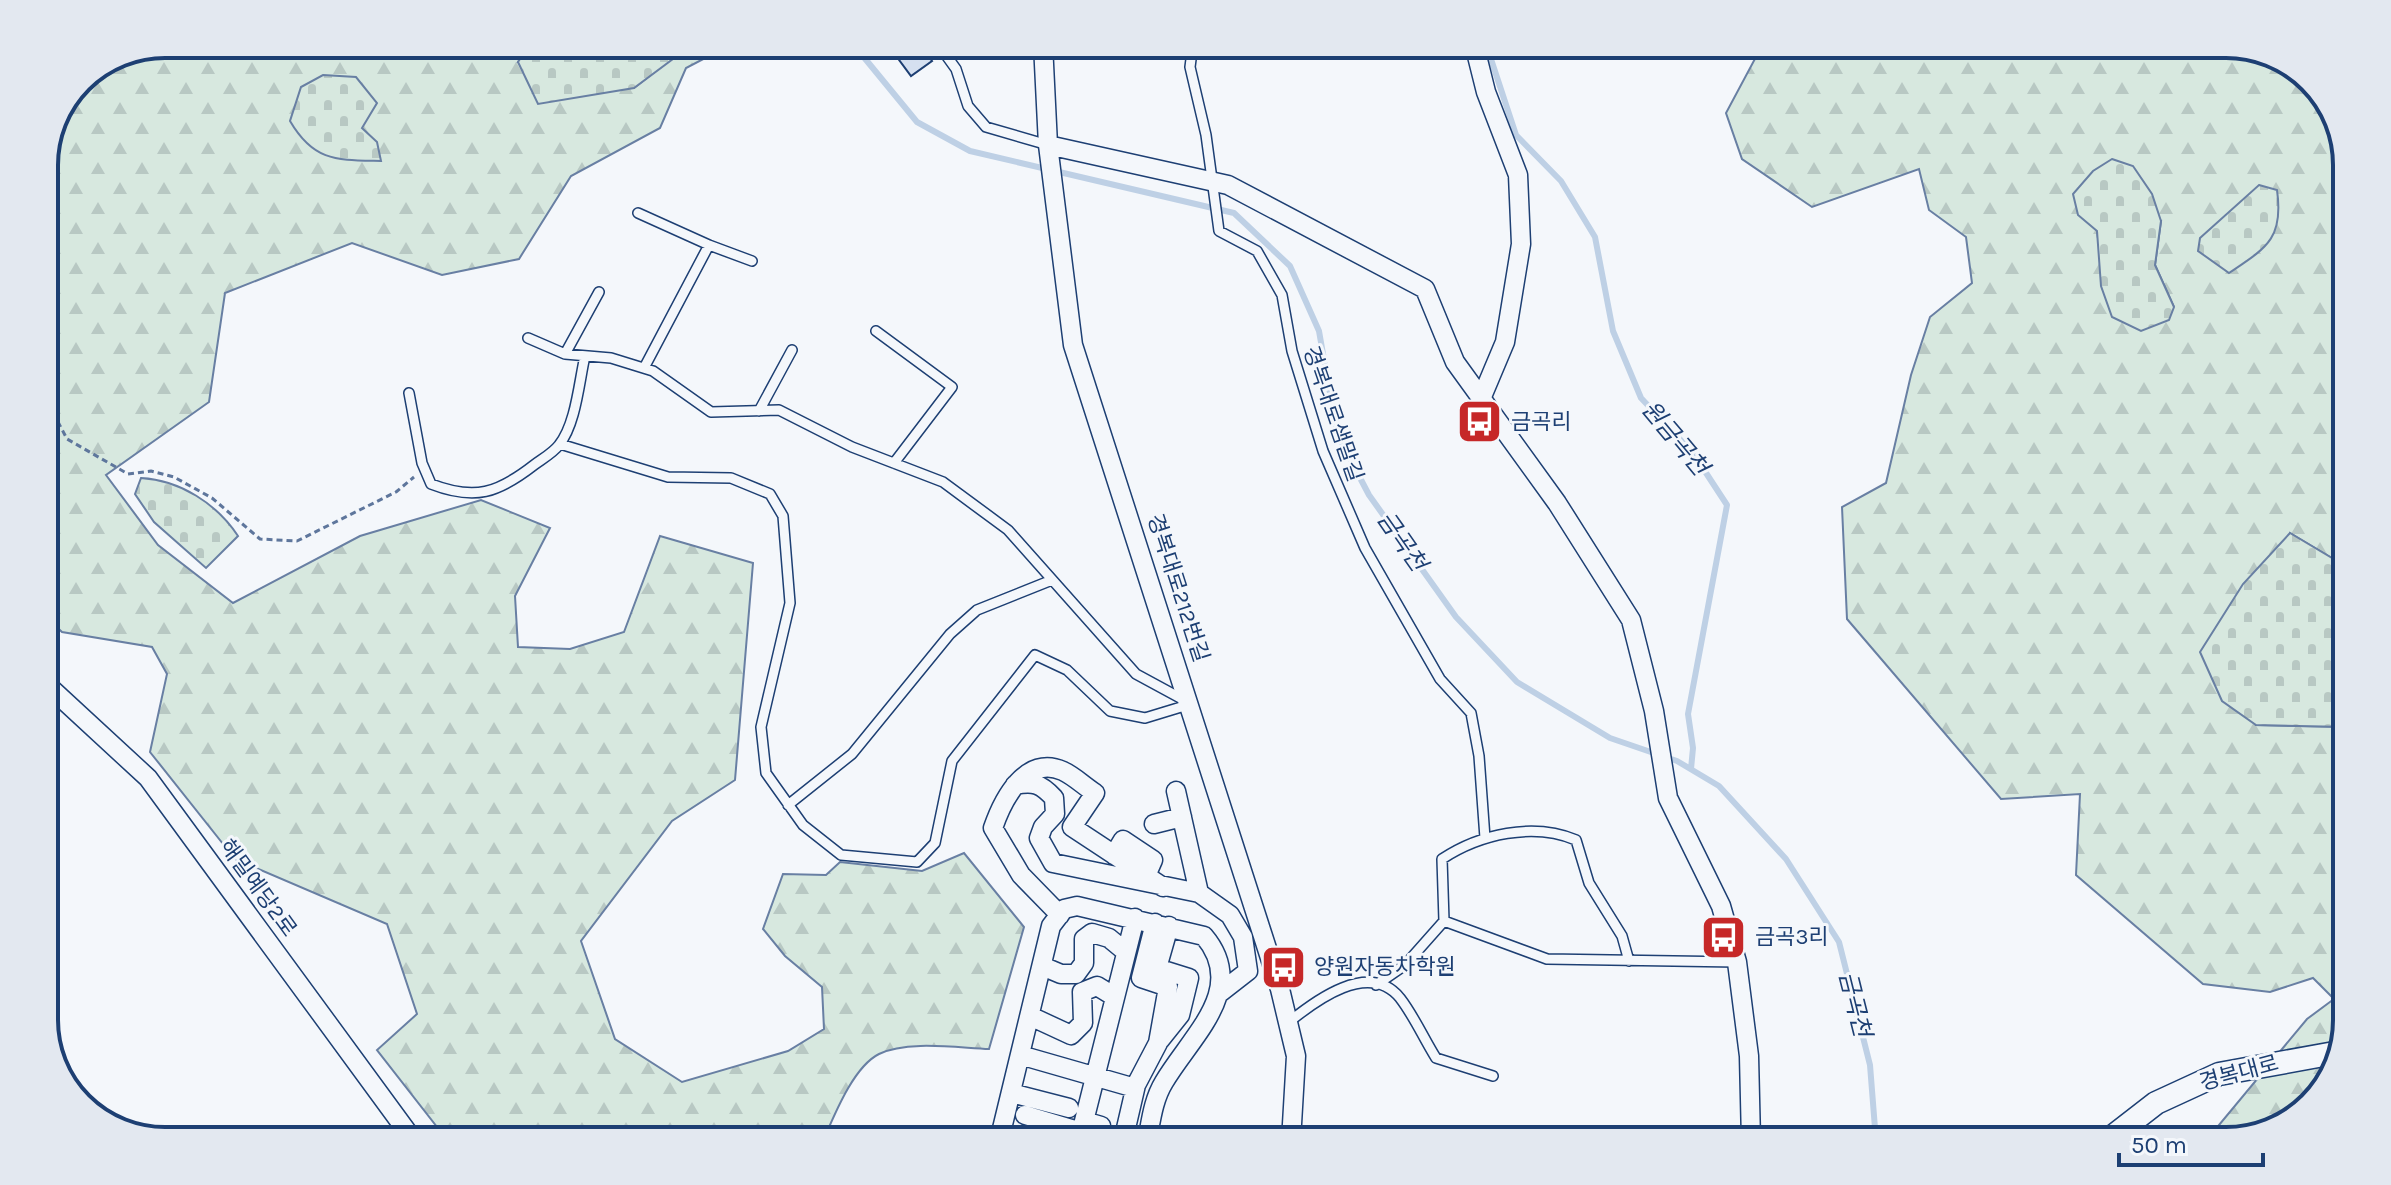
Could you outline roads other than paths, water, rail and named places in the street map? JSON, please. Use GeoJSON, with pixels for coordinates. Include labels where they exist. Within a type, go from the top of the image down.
{"type":"FeatureCollection","features":[{"type":"Feature","properties":{"kind":"street","name":"경복대로212번길"},"geometry":{"type":"LineString","coordinates":[[1044,58],[1048,145],[1073,345],[1191,704],[1289,1022],[1296,1056],[1292,1127]]}},
{"type":"Feature","properties":{"kind":"street"},"geometry":{"type":"LineString","coordinates":[[1478,58],[1486,92],[1518,175],[1521,244],[1505,342],[1481,399]]}},
{"type":"Feature","properties":{"kind":"street"},"geometry":{"type":"LineString","coordinates":[[1048,145],[1214,186],[1304,222],[1425,289],[1455,362],[1557,503],[1631,620],[1658,738],[1668,798],[1721,906],[1737,962],[1749,1056],[1751,1127]]}},
{"type":"Feature","properties":{"kind":"street","name":"해밀예당2로"},"geometry":{"type":"LineString","coordinates":[[58,695],[148,778],[404,1127]]}},
{"type":"Feature","properties":{"kind":"street"},"geometry":{"type":"LineString","coordinates":[[1060,915],[1021,875],[993,828],[1000,809],[1015,785],[1041,767],[1061,770],[1095,793],[1072,827],[1163,887]]}},
{"type":"Feature","properties":{"kind":"street"},"geometry":{"type":"LineString","coordinates":[[1015,785],[1031,782],[1042,785],[1054,798],[1055,814],[1043,827],[1039,838],[1053,863],[1199,893],[1230,915],[1243,937],[1248,971],[1221,992],[1155,1100],[1150,1127]]}},
{"type":"Feature","properties":{"kind":"street"},"geometry":{"type":"LineString","coordinates":[[1176,791],[1199,893]]}},
{"type":"Feature","properties":{"kind":"street"},"geometry":{"type":"LineString","coordinates":[[1154,824],[1182,817]]}},
{"type":"Feature","properties":{"kind":"street"},"geometry":{"type":"LineString","coordinates":[[1002,1127],[1051,926],[1064,909],[1077,906],[1204,936],[1215,949],[1221,992]]}},
{"type":"Feature","properties":{"kind":"street"},"geometry":{"type":"LineString","coordinates":[[1087,1127],[1096,1076],[1135,918]]}},
{"type":"Feature","properties":{"kind":"street"},"geometry":{"type":"LineString","coordinates":[[1126,1127],[1135,1088],[1158,1043],[1180,1015],[1189,978],[1157,968],[1162,925]]}},
{"type":"Feature","properties":{"kind":"street"},"geometry":{"type":"LineString","coordinates":[[1042,966],[1061,974],[1076,974],[1084,963],[1084,939],[1092,933],[1109,938],[1126,952]]}},
{"type":"Feature","properties":{"kind":"street"},"geometry":{"type":"LineString","coordinates":[[1246,960],[1270,958]]}},
{"type":"Feature","properties":{"kind":"street"},"geometry":{"type":"LineString","coordinates":[[1030,1016],[1071,1035],[1083,1023],[1082,992],[1097,986],[1115,997]]}},
{"type":"Feature","properties":{"kind":"street","name":"경복대로"},"geometry":{"type":"LineString","coordinates":[[2125,1127],[2156,1103],[2219,1074],[2327,1054]]}},
{"type":"Feature","properties":{"kind":"street"},"geometry":{"type":"LineString","coordinates":[[1020,1055],[1135,1088]]}},
{"type":"Feature","properties":{"kind":"street"},"geometry":{"type":"LineString","coordinates":[[1011,1093],[1058,1100]]}},
{"type":"Feature","properties":{"kind":"street"},"geometry":{"type":"LineString","coordinates":[[1034,1127],[1033,1118],[1063,1127]]}},
{"type":"Feature","properties":{"kind":"lane"},"geometry":{"type":"LineString","coordinates":[[948,58],[956,69],[968,106],[986,127],[1048,145]]}},
{"type":"Feature","properties":{"kind":"lane","name":"경복대로샘말길"},"geometry":{"type":"LineString","coordinates":[[1191,58],[1190,67],[1214,186],[1219,231],[1257,251],[1282,295],[1292,351],[1323,451],[1365,548],[1440,679],[1471,713],[1479,756],[1485,838]]}},
{"type":"Feature","properties":{"kind":"lane"},"geometry":{"type":"LineString","coordinates":[[638,213],[752,261]]}},
{"type":"Feature","properties":{"kind":"lane"},"geometry":{"type":"LineString","coordinates":[[644,368],[709,245]]}},
{"type":"Feature","properties":{"kind":"lane"},"geometry":{"type":"LineString","coordinates":[[565,354],[599,292]]}},
{"type":"Feature","properties":{"kind":"lane"},"geometry":{"type":"LineString","coordinates":[[876,331],[952,387],[894,463]]}},
{"type":"Feature","properties":{"kind":"lane"},"geometry":{"type":"LineString","coordinates":[[528,338],[565,354],[653,371],[711,412],[779,410],[943,482],[997,522],[1136,674],[1191,704]]}},
{"type":"Feature","properties":{"kind":"lane"},"geometry":{"type":"LineString","coordinates":[[759,411],[792,350]]}},
{"type":"Feature","properties":{"kind":"lane"},"geometry":{"type":"LineString","coordinates":[[409,393],[431,484],[477,495],[509,484],[560,444],[572,414],[585,356]]}},
{"type":"Feature","properties":{"kind":"lane"},"geometry":{"type":"LineString","coordinates":[[560,444],[668,477],[731,478],[770,494],[783,516],[790,603],[761,727],[766,773],[803,825],[841,855],[917,862],[935,843],[952,761],[1035,655],[1067,670],[1110,711],[1145,718],[1191,704]]}},
{"type":"Feature","properties":{"kind":"lane"},"geometry":{"type":"LineString","coordinates":[[788,805],[852,754],[950,634],[977,610],[1052,580]]}},
{"type":"Feature","properties":{"kind":"lane"},"geometry":{"type":"LineString","coordinates":[[1376,985],[1405,965],[1444,921],[1442,859],[1464,845],[1501,834],[1556,832],[1576,840],[1589,883],[1622,936],[1629,961]]}},
{"type":"Feature","properties":{"kind":"lane"},"geometry":{"type":"LineString","coordinates":[[1444,921],[1547,959],[1737,962]]}},
{"type":"Feature","properties":{"kind":"lane"},"geometry":{"type":"LineString","coordinates":[[1289,1022],[1314,1001],[1352,983],[1376,985],[1398,996],[1436,1058],[1493,1076]]}},
{"type":"Feature","properties":{"kind":"waterway","name":"금곡천"},"geometry":{"type":"LineString","coordinates":[[864,58],[917,122],[970,151],[1234,213],[1290,266],[1319,331],[1337,434],[1369,495],[1456,617],[1517,682],[1610,738],[1677,761],[1719,786],[1786,859],[1839,942],[1870,1065],[1875,1127]]}},
{"type":"Feature","properties":{"kind":"waterway","name":"원금곡천"},"geometry":{"type":"LineString","coordinates":[[1491,58],[1516,135],[1561,181],[1595,237],[1613,331],[1641,398],[1693,453],[1727,505],[1688,714],[1693,748],[1691,769]]}},
{"type":"Feature","properties":{"kind":"place","name":"금곡리"},"geometry":{"type":"Point","coordinates":[1480,422]}},
{"type":"Feature","properties":{"kind":"place","name":"금곡3리"},"geometry":{"type":"Point","coordinates":[1724,937]}},
{"type":"Feature","properties":{"kind":"place","name":"양원자동차학원"},"geometry":{"type":"Point","coordinates":[1283,967]}}]}
